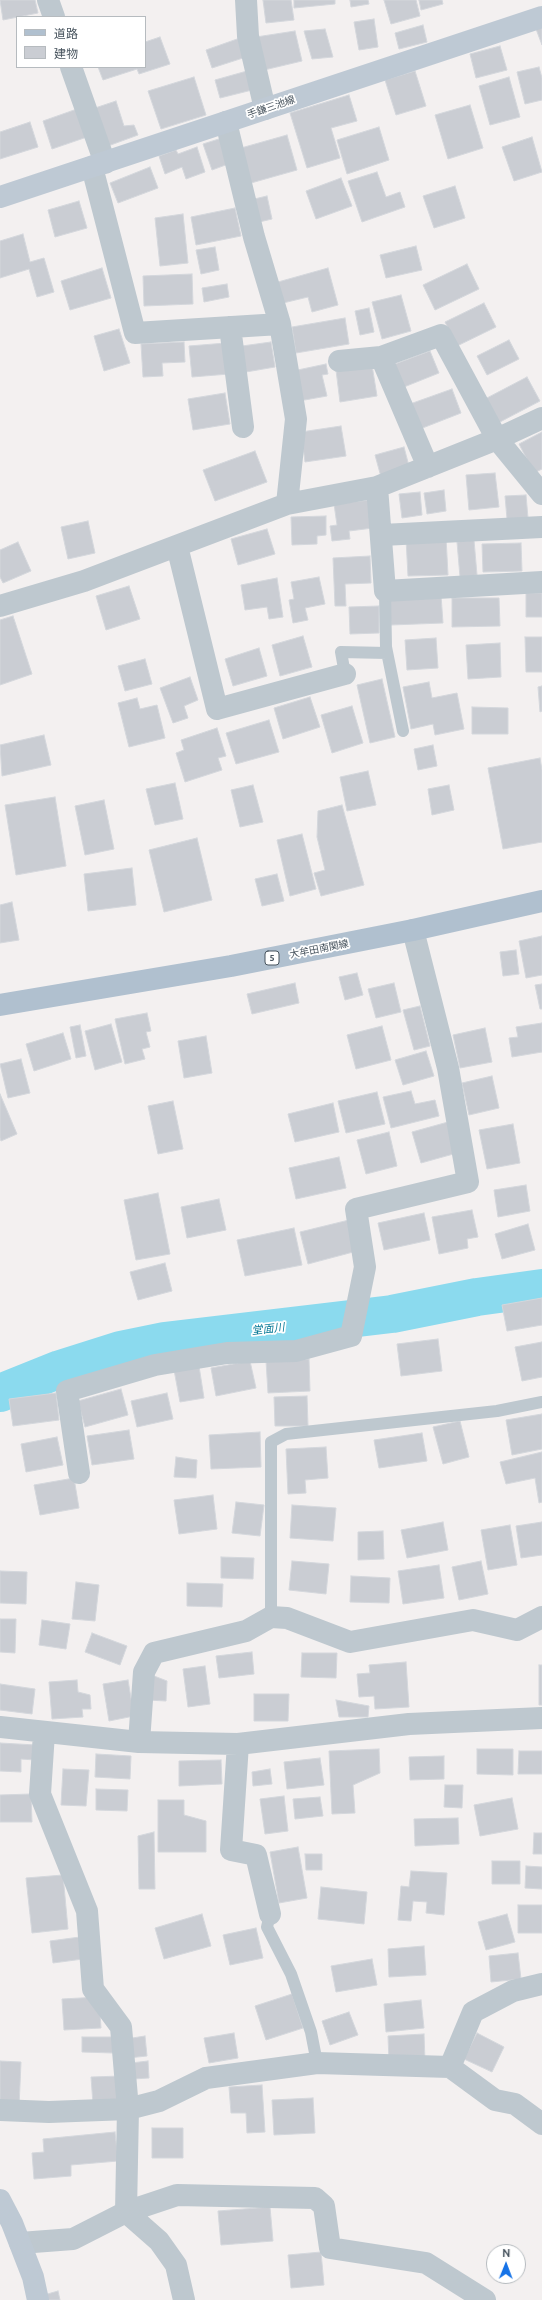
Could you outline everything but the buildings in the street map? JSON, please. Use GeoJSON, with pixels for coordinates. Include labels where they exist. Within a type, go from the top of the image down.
{"type":"FeatureCollection","features":[{"type":"Feature","properties":{"kind":"main road","name":"手鎌三池線"},"geometry":{"type":"LineString","coordinates":[[0,198],[542,17]]}},
{"type":"Feature","properties":{"kind":"main road","name":"大牟田南関線"},"geometry":{"type":"LineString","coordinates":[[0,1005],[231,966],[413,930],[542,901]]}},
{"type":"Feature","properties":{"kind":"main road"},"geometry":{"type":"LineString","coordinates":[[0,2200],[11,2232],[33,2277],[38,2300]]}},
{"type":"Feature","properties":{"kind":"street"},"geometry":{"type":"LineString","coordinates":[[48,0],[54,16]]}},
{"type":"Feature","properties":{"kind":"street"},"geometry":{"type":"LineString","coordinates":[[246,0],[248,36],[265,109]]}},
{"type":"Feature","properties":{"kind":"street"},"geometry":{"type":"LineString","coordinates":[[72,68],[98,165],[135,333],[280,324]]}},
{"type":"Feature","properties":{"kind":"street"},"geometry":{"type":"LineString","coordinates":[[226,122],[254,237],[280,324],[296,419],[287,504]]}},
{"type":"Feature","properties":{"kind":"street"},"geometry":{"type":"LineString","coordinates":[[230,327],[243,427]]}},
{"type":"Feature","properties":{"kind":"street"},"geometry":{"type":"LineString","coordinates":[[338,361],[380,357],[441,335],[497,439],[542,494]]}},
{"type":"Feature","properties":{"kind":"street"},"geometry":{"type":"LineString","coordinates":[[380,357],[428,467]]}},
{"type":"Feature","properties":{"kind":"street"},"geometry":{"type":"LineString","coordinates":[[0,606],[84,581],[287,504],[377,487],[497,439],[542,418]]}},
{"type":"Feature","properties":{"kind":"street"},"geometry":{"type":"LineString","coordinates":[[377,487],[382,535],[385,591],[542,582]]}},
{"type":"Feature","properties":{"kind":"street"},"geometry":{"type":"LineString","coordinates":[[382,535],[542,527]]}},
{"type":"Feature","properties":{"kind":"street"},"geometry":{"type":"LineString","coordinates":[[177,546],[217,709],[345,674]]}},
{"type":"Feature","properties":{"kind":"street"},"geometry":{"type":"LineString","coordinates":[[79,1473],[67,1391],[155,1365],[227,1353],[296,1351],[352,1336],[365,1267],[356,1209],[468,1182],[448,1068],[413,930]]}},
{"type":"Feature","properties":{"kind":"street"},"geometry":{"type":"LineString","coordinates":[[139,1742],[144,1672],[154,1653],[246,1631],[271,1617],[287,1618],[350,1642],[473,1620],[517,1630],[542,1617]]}},
{"type":"Feature","properties":{"kind":"street"},"geometry":{"type":"LineString","coordinates":[[0,1727],[44,1733],[139,1742],[238,1744],[409,1724],[542,1718]]}},
{"type":"Feature","properties":{"kind":"street"},"geometry":{"type":"LineString","coordinates":[[44,1733],[40,1794],[87,1911],[94,1989],[121,2027],[128,2110],[126,2212],[159,2241],[176,2265],[184,2300]]}},
{"type":"Feature","properties":{"kind":"street"},"geometry":{"type":"LineString","coordinates":[[238,1744],[231,1850],[256,1855],[270,1914]]}},
{"type":"Feature","properties":{"kind":"street"},"geometry":{"type":"LineString","coordinates":[[450,2067],[473,2012],[513,1991],[542,1984]]}},
{"type":"Feature","properties":{"kind":"street"},"geometry":{"type":"LineString","coordinates":[[0,2110],[49,2112],[128,2110],[159,2101],[206,2078],[317,2063],[450,2067],[495,2100],[515,2104],[542,2124]]}},
{"type":"Feature","properties":{"kind":"street"},"geometry":{"type":"LineString","coordinates":[[11,2232],[73,2239],[126,2212],[177,2195],[315,2198],[324,2206],[330,2248],[426,2263],[486,2300]]}},
{"type":"Feature","properties":{"kind":"lane"},"geometry":{"type":"LineString","coordinates":[[385,591],[387,653],[403,731]]}},
{"type":"Feature","properties":{"kind":"lane"},"geometry":{"type":"LineString","coordinates":[[345,674],[341,652],[387,653]]}},
{"type":"Feature","properties":{"kind":"lane"},"geometry":{"type":"LineString","coordinates":[[271,1610],[270,1442],[286,1434],[497,1411],[542,1402]]}},
{"type":"Feature","properties":{"kind":"lane"},"geometry":{"type":"LineString","coordinates":[[270,1914],[267,1927],[292,1974],[311,2032],[317,2063]]}},
{"type":"Feature","properties":{"kind":"waterway","name":"堂面川"},"geometry":{"type":"LineString","coordinates":[[0,1393],[60,1369],[120,1350],[164,1341],[392,1314],[477,1297],[542,1288]]}}]}
